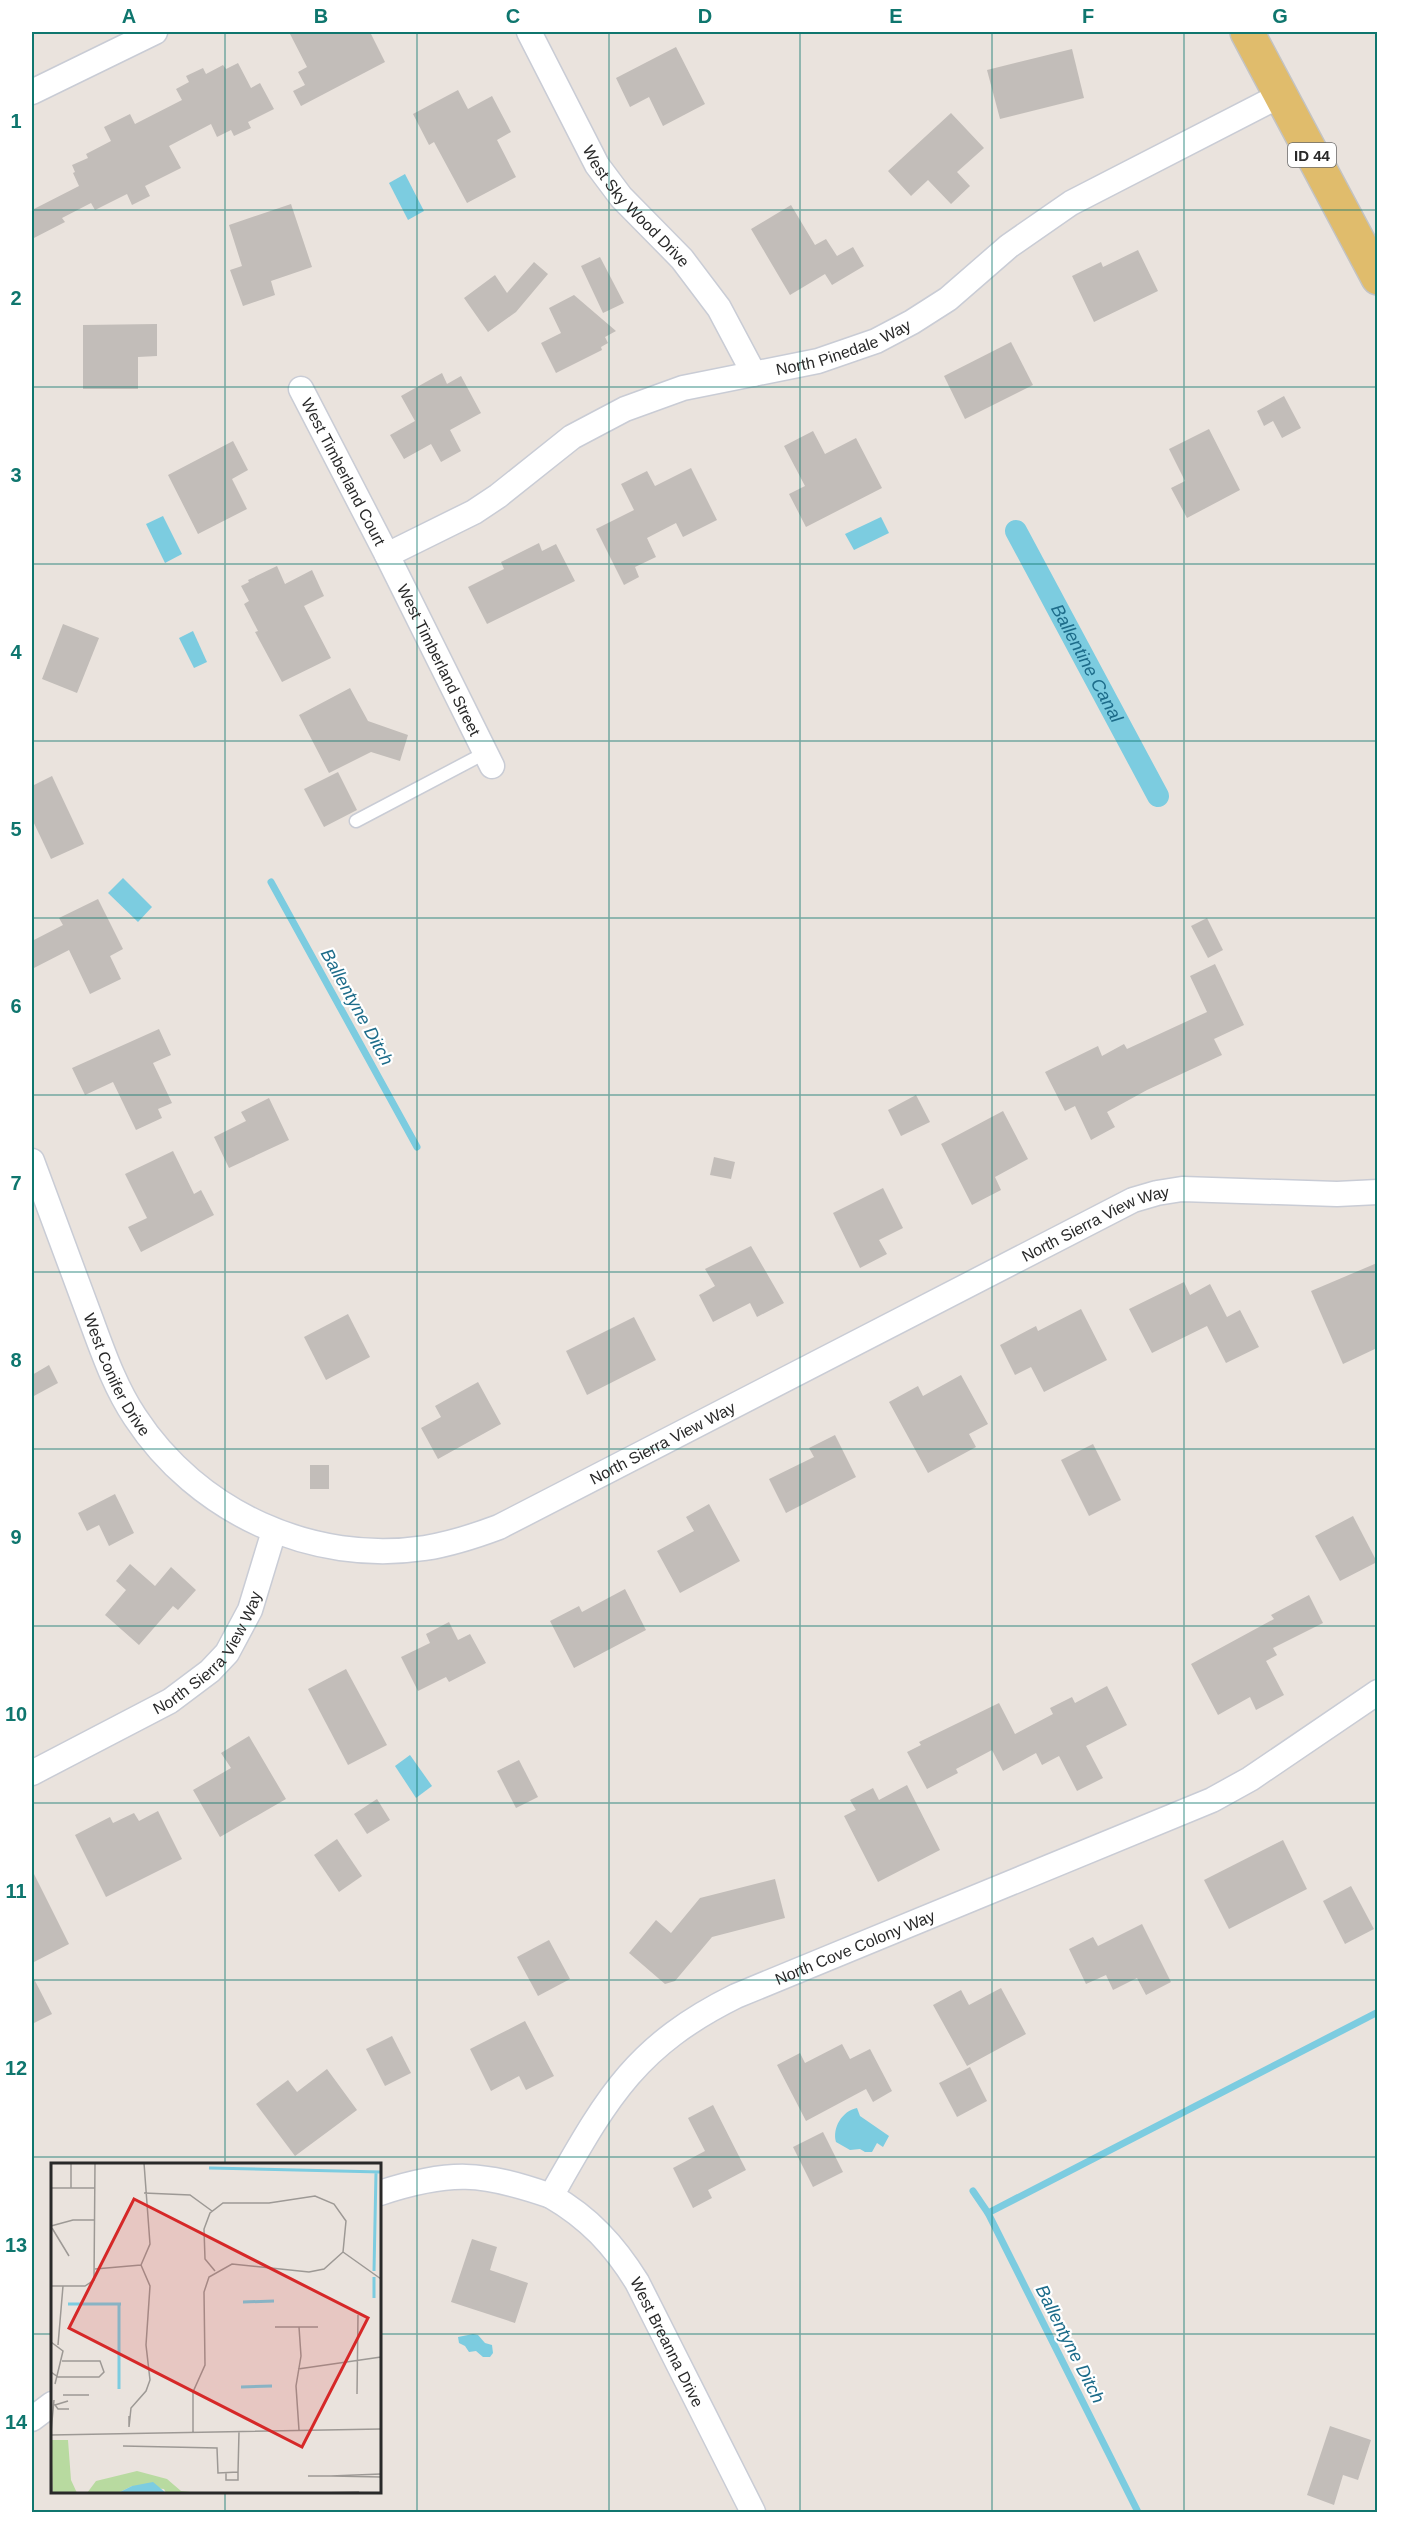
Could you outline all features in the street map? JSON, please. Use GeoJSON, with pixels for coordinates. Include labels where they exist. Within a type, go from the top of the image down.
{"type":"FeatureCollection","features":[{"type":"Feature","properties":{"kind":"main road","name":"ID 44"},"geometry":{"type":"LineString","coordinates":[[1247,32],[1377,278]]}},
{"type":"Feature","properties":{"kind":"street"},"geometry":{"type":"LineString","coordinates":[[32,93],[155,32]]}},
{"type":"Feature","properties":{"kind":"street","name":"West Sky Wood Drive"},"geometry":{"type":"LineString","coordinates":[[529,32],[597,165],[621,197],[682,259],[719,308],[733,330],[754,374]]}},
{"type":"Feature","properties":{"kind":"street","name":"North Pinedale Way"},"geometry":{"type":"LineString","coordinates":[[387,555],[474,512],[498,496],[572,437],[625,409],[683,388],[818,361],[854,350],[912,322],[948,299],[1010,246],[1071,203],[1281,95]]}},
{"type":"Feature","properties":{"kind":"street","name":"West Timberland Court"},"geometry":{"type":"LineString","coordinates":[[301,389],[387,555]]}},
{"type":"Feature","properties":{"kind":"street","name":"West Timberland Street"},"geometry":{"type":"LineString","coordinates":[[387,555],[488,760]]}},
{"type":"Feature","properties":{"kind":"street","name":"West Conifer Drive"},"geometry":{"type":"LineString","coordinates":[[32,1161],[111,1371],[134,1416],[165,1456],[203,1491],[246,1518],[274,1531]]}},
{"type":"Feature","properties":{"kind":"street","name":"North Sierra View Way"},"geometry":{"type":"LineString","coordinates":[[32,1773],[170,1701],[210,1671],[231,1646],[250,1610],[274,1531],[323,1545],[374,1551],[425,1548],[491,1530],[1110,1210],[1141,1197],[1190,1189],[1337,1194],[1377,1192]]}},
{"type":"Feature","properties":{"kind":"street","name":"North Cove Colony Way"},"geometry":{"type":"LineString","coordinates":[[551,2196],[594,2120],[621,2082],[660,2042],[685,2024],[736,1996],[1212,1800],[1250,1779],[1377,1692]]}},
{"type":"Feature","properties":{"kind":"street"},"geometry":{"type":"LineString","coordinates":[[381,2193],[429,2179],[456,2176],[483,2177],[510,2182],[551,2196]]}},
{"type":"Feature","properties":{"kind":"street","name":"West Breanna Drive"},"geometry":{"type":"LineString","coordinates":[[551,2196],[583,2217],[621,2256],[637,2282],[753,2512]]}},
{"type":"Feature","properties":{"kind":"street"},"geometry":{"type":"LineString","coordinates":[[32,2419],[51,2405]]}},
{"type":"Feature","properties":{"kind":"lane"},"geometry":{"type":"LineString","coordinates":[[356,821],[488,760]]}},
{"type":"Feature","properties":{"kind":"water"},"geometry":{"type":"Polygon","coordinates":[[[405,174],[424,211],[408,220],[389,183],[405,174]]]}},
{"type":"Feature","properties":{"kind":"water"},"geometry":{"type":"Polygon","coordinates":[[[163,516],[182,554],[165,563],[146,524],[163,516]]]}},
{"type":"Feature","properties":{"kind":"water"},"geometry":{"type":"Polygon","coordinates":[[[881,517],[889,533],[854,550],[845,534],[881,517]]]}},
{"type":"Feature","properties":{"kind":"water"},"geometry":{"type":"Polygon","coordinates":[[[193,631],[207,662],[194,668],[179,638],[193,631]]]}},
{"type":"Feature","properties":{"kind":"water"},"geometry":{"type":"Polygon","coordinates":[[[123,878],[152,907],[138,922],[108,893],[123,878]]]}},
{"type":"Feature","properties":{"kind":"water"},"geometry":{"type":"Polygon","coordinates":[[[410,1755],[432,1786],[416,1798],[395,1766],[410,1755]]]}},
{"type":"Feature","properties":{"kind":"water"},"geometry":{"type":"Polygon","coordinates":[[[857,2108],[860,2116],[889,2136],[883,2147],[877,2143],[872,2152],[865,2152],[860,2149],[850,2150],[836,2142],[835,2131],[839,2121],[847,2113],[857,2108]]]}},
{"type":"Feature","properties":{"kind":"water"},"geometry":{"type":"Polygon","coordinates":[[[473,2334],[492,2345],[493,2353],[490,2357],[483,2357],[476,2351],[469,2352],[459,2343],[458,2337],[473,2334]]]}},
{"type":"Feature","properties":{"kind":"building"},"geometry":{"type":"Polygon","coordinates":[[[289,32],[370,32],[385,62],[301,106],[293,91],[305,85],[298,72],[307,67],[289,32]]]}},
{"type":"Feature","properties":{"kind":"building"},"geometry":{"type":"Polygon","coordinates":[[[676,47],[705,104],[663,126],[649,97],[630,107],[616,78],[676,47]]]}},
{"type":"Feature","properties":{"kind":"building"},"geometry":{"type":"Polygon","coordinates":[[[1072,49],[1084,98],[1000,119],[987,70],[1072,49]]]}},
{"type":"Feature","properties":{"kind":"building"},"geometry":{"type":"Polygon","coordinates":[[[238,63],[251,88],[260,83],[274,109],[248,122],[251,128],[234,136],[231,130],[217,137],[211,124],[169,146],[181,168],[145,186],[150,196],[132,205],[127,194],[95,210],[91,203],[62,218],[65,222],[32,239],[32,210],[79,186],[72,165],[88,158],[86,154],[111,141],[104,127],[130,114],[135,124],[182,100],[176,89],[189,82],[186,76],[203,68],[206,74],[223,65],[226,69],[238,63]]]}},
{"type":"Feature","properties":{"kind":"building"},"geometry":{"type":"Polygon","coordinates":[[[458,90],[468,109],[492,96],[511,132],[497,140],[516,177],[467,203],[434,142],[429,145],[413,114],[458,90]]]}},
{"type":"Feature","properties":{"kind":"building"},"geometry":{"type":"Polygon","coordinates":[[[951,113],[984,148],[957,172],[970,186],[951,204],[928,180],[911,196],[888,171],[951,113]]]}},
{"type":"Feature","properties":{"kind":"building"},"geometry":{"type":"Polygon","coordinates":[[[291,204],[312,267],[271,281],[275,295],[243,306],[230,270],[242,266],[229,225],[291,204]]]}},
{"type":"Feature","properties":{"kind":"building"},"geometry":{"type":"Polygon","coordinates":[[[791,205],[815,245],[826,239],[837,256],[853,247],[864,266],[832,285],[825,274],[790,295],[751,229],[791,205]]]}},
{"type":"Feature","properties":{"kind":"building"},"geometry":{"type":"Polygon","coordinates":[[[1138,250],[1158,291],[1094,322],[1072,276],[1101,262],[1103,267],[1138,250]]]}},
{"type":"Feature","properties":{"kind":"building"},"geometry":{"type":"Polygon","coordinates":[[[600,257],[624,303],[603,313],[581,266],[600,257]]]}},
{"type":"Feature","properties":{"kind":"building"},"geometry":{"type":"Polygon","coordinates":[[[534,262],[548,274],[516,312],[488,332],[464,298],[495,275],[507,293],[534,262]]]}},
{"type":"Feature","properties":{"kind":"building"},"geometry":{"type":"Polygon","coordinates":[[[574,295],[616,331],[605,337],[608,343],[601,347],[602,350],[556,373],[541,343],[561,333],[549,308],[574,295]]]}},
{"type":"Feature","properties":{"kind":"building"},"geometry":{"type":"Polygon","coordinates":[[[157,324],[157,356],[138,357],[138,389],[83,389],[83,325],[157,324]]]}},
{"type":"Feature","properties":{"kind":"building"},"geometry":{"type":"Polygon","coordinates":[[[1011,342],[1033,385],[965,419],[944,376],[1011,342]]]}},
{"type":"Feature","properties":{"kind":"building"},"geometry":{"type":"Polygon","coordinates":[[[442,373],[447,384],[461,376],[481,413],[450,430],[461,451],[441,462],[431,444],[404,459],[390,435],[415,421],[401,396],[442,373]]]}},
{"type":"Feature","properties":{"kind":"building"},"geometry":{"type":"Polygon","coordinates":[[[1284,396],[1301,428],[1282,438],[1273,421],[1264,426],[1257,411],[1284,396]]]}},
{"type":"Feature","properties":{"kind":"building"},"geometry":{"type":"Polygon","coordinates":[[[1209,429],[1240,490],[1187,518],[1171,488],[1185,481],[1169,449],[1209,429]]]}},
{"type":"Feature","properties":{"kind":"building"},"geometry":{"type":"Polygon","coordinates":[[[813,431],[825,454],[856,438],[882,488],[806,527],[789,494],[805,486],[784,446],[813,431]]]}},
{"type":"Feature","properties":{"kind":"building"},"geometry":{"type":"Polygon","coordinates":[[[233,441],[248,470],[232,479],[247,509],[198,534],[168,475],[233,441]]]}},
{"type":"Feature","properties":{"kind":"building"},"geometry":{"type":"Polygon","coordinates":[[[691,468],[717,520],[683,537],[676,523],[647,538],[656,557],[635,567],[639,577],[624,585],[596,529],[634,510],[621,484],[647,471],[655,486],[691,468]]]}},
{"type":"Feature","properties":{"kind":"building"},"geometry":{"type":"Polygon","coordinates":[[[539,543],[542,551],[556,544],[575,581],[487,624],[468,587],[504,569],[501,562],[539,543]]]}},
{"type":"Feature","properties":{"kind":"building"},"geometry":{"type":"Polygon","coordinates":[[[277,566],[285,584],[312,570],[324,596],[304,606],[331,658],[282,682],[255,632],[258,631],[244,604],[249,601],[241,586],[249,582],[248,580],[277,566]]]}},
{"type":"Feature","properties":{"kind":"building"},"geometry":{"type":"Polygon","coordinates":[[[63,624],[99,638],[77,693],[42,679],[63,624]]]}},
{"type":"Feature","properties":{"kind":"building"},"geometry":{"type":"Polygon","coordinates":[[[350,688],[368,721],[408,735],[400,761],[371,752],[329,773],[299,715],[350,688]]]}},
{"type":"Feature","properties":{"kind":"building"},"geometry":{"type":"Polygon","coordinates":[[[338,772],[357,810],[324,827],[304,789],[338,772]]]}},
{"type":"Feature","properties":{"kind":"building"},"geometry":{"type":"Polygon","coordinates":[[[52,776],[84,844],[51,859],[32,819],[32,786],[52,776]]]}},
{"type":"Feature","properties":{"kind":"building"},"geometry":{"type":"Polygon","coordinates":[[[98,899],[123,949],[110,956],[121,979],[90,994],[69,950],[32,969],[32,941],[63,925],[59,918],[98,899]]]}},
{"type":"Feature","properties":{"kind":"building"},"geometry":{"type":"Polygon","coordinates":[[[1207,918],[1223,950],[1208,958],[1191,926],[1207,918]]]}},
{"type":"Feature","properties":{"kind":"building"},"geometry":{"type":"Polygon","coordinates":[[[1215,964],[1244,1025],[1214,1039],[1222,1055],[1147,1090],[1107,1112],[1115,1127],[1091,1140],[1075,1106],[1065,1111],[1045,1072],[1098,1046],[1102,1056],[1124,1044],[1127,1049],[1207,1012],[1190,976],[1215,964]]]}},
{"type":"Feature","properties":{"kind":"building"},"geometry":{"type":"Polygon","coordinates":[[[159,1029],[171,1055],[153,1063],[172,1103],[158,1109],[162,1118],[136,1130],[113,1082],[85,1095],[72,1068],[159,1029]]]}},
{"type":"Feature","properties":{"kind":"building"},"geometry":{"type":"Polygon","coordinates":[[[916,1095],[930,1122],[901,1136],[888,1110],[916,1095]]]}},
{"type":"Feature","properties":{"kind":"building"},"geometry":{"type":"Polygon","coordinates":[[[269,1098],[289,1140],[229,1168],[214,1137],[246,1121],[241,1112],[269,1098]]]}},
{"type":"Feature","properties":{"kind":"building"},"geometry":{"type":"Polygon","coordinates":[[[1003,1111],[1028,1159],[995,1177],[1001,1190],[972,1205],[941,1144],[1003,1111]]]}},
{"type":"Feature","properties":{"kind":"building"},"geometry":{"type":"Polygon","coordinates":[[[173,1151],[194,1194],[201,1190],[214,1215],[141,1252],[128,1227],[147,1218],[125,1174],[173,1151]]]}},
{"type":"Feature","properties":{"kind":"building"},"geometry":{"type":"Polygon","coordinates":[[[714,1157],[735,1162],[731,1179],[710,1175],[714,1157]]]}},
{"type":"Feature","properties":{"kind":"building"},"geometry":{"type":"Polygon","coordinates":[[[883,1188],[903,1228],[879,1240],[887,1254],[860,1268],[833,1213],[883,1188]]]}},
{"type":"Feature","properties":{"kind":"building"},"geometry":{"type":"Polygon","coordinates":[[[751,1246],[784,1303],[757,1317],[750,1303],[713,1322],[699,1295],[715,1286],[705,1269],[751,1246]]]}},
{"type":"Feature","properties":{"kind":"building"},"geometry":{"type":"Polygon","coordinates":[[[1377,1263],[1377,1348],[1343,1364],[1311,1291],[1377,1263]]]}},
{"type":"Feature","properties":{"kind":"building"},"geometry":{"type":"Polygon","coordinates":[[[1184,1282],[1190,1295],[1210,1284],[1227,1317],[1240,1310],[1259,1347],[1226,1363],[1207,1326],[1152,1353],[1129,1309],[1184,1282]]]}},
{"type":"Feature","properties":{"kind":"building"},"geometry":{"type":"Polygon","coordinates":[[[1081,1309],[1107,1360],[1044,1392],[1031,1367],[1015,1375],[1000,1345],[1036,1326],[1038,1331],[1081,1309]]]}},
{"type":"Feature","properties":{"kind":"building"},"geometry":{"type":"Polygon","coordinates":[[[348,1314],[370,1357],[326,1380],[304,1337],[348,1314]]]}},
{"type":"Feature","properties":{"kind":"building"},"geometry":{"type":"Polygon","coordinates":[[[634,1317],[656,1360],[587,1395],[566,1351],[634,1317]]]}},
{"type":"Feature","properties":{"kind":"building"},"geometry":{"type":"Polygon","coordinates":[[[49,1365],[58,1383],[32,1397],[32,1375],[49,1365]]]}},
{"type":"Feature","properties":{"kind":"building"},"geometry":{"type":"Polygon","coordinates":[[[961,1375],[988,1424],[969,1434],[976,1447],[928,1473],[889,1402],[918,1386],[923,1396],[961,1375]]]}},
{"type":"Feature","properties":{"kind":"building"},"geometry":{"type":"Polygon","coordinates":[[[478,1382],[501,1424],[438,1459],[421,1428],[441,1417],[435,1406],[478,1382]]]}},
{"type":"Feature","properties":{"kind":"building"},"geometry":{"type":"Polygon","coordinates":[[[835,1435],[856,1477],[786,1513],[769,1479],[814,1457],[809,1448],[835,1435]]]}},
{"type":"Feature","properties":{"kind":"building"},"geometry":{"type":"Polygon","coordinates":[[[1093,1444],[1121,1500],[1089,1516],[1061,1460],[1093,1444]]]}},
{"type":"Feature","properties":{"kind":"building"},"geometry":{"type":"Polygon","coordinates":[[[310,1465],[329,1465],[329,1489],[310,1489],[310,1465]]]}},
{"type":"Feature","properties":{"kind":"building"},"geometry":{"type":"Polygon","coordinates":[[[115,1494],[134,1533],[109,1546],[99,1525],[87,1531],[78,1513],[115,1494]]]}},
{"type":"Feature","properties":{"kind":"building"},"geometry":{"type":"Polygon","coordinates":[[[709,1504],[740,1561],[680,1593],[657,1551],[694,1531],[686,1517],[709,1504]]]}},
{"type":"Feature","properties":{"kind":"building"},"geometry":{"type":"Polygon","coordinates":[[[1353,1516],[1377,1562],[1340,1581],[1315,1536],[1353,1516]]]}},
{"type":"Feature","properties":{"kind":"building"},"geometry":{"type":"Polygon","coordinates":[[[130,1564],[155,1586],[171,1567],[196,1590],[178,1610],[173,1606],[139,1645],[105,1615],[126,1590],[116,1581],[130,1564]]]}},
{"type":"Feature","properties":{"kind":"building"},"geometry":{"type":"Polygon","coordinates":[[[625,1589],[646,1630],[574,1668],[550,1621],[579,1606],[582,1612],[625,1589]]]}},
{"type":"Feature","properties":{"kind":"building"},"geometry":{"type":"Polygon","coordinates":[[[1309,1595],[1323,1623],[1273,1648],[1277,1655],[1266,1661],[1284,1695],[1256,1710],[1250,1697],[1218,1715],[1191,1664],[1274,1619],[1271,1615],[1309,1595]]]}},
{"type":"Feature","properties":{"kind":"building"},"geometry":{"type":"Polygon","coordinates":[[[449,1622],[458,1640],[470,1634],[486,1663],[449,1682],[446,1677],[418,1691],[401,1657],[430,1643],[426,1634],[449,1622]]]}},
{"type":"Feature","properties":{"kind":"building"},"geometry":{"type":"Polygon","coordinates":[[[346,1669],[387,1745],[348,1765],[308,1689],[346,1669]]]}},
{"type":"Feature","properties":{"kind":"building"},"geometry":{"type":"Polygon","coordinates":[[[1107,1686],[1127,1725],[1086,1746],[1103,1778],[1077,1791],[1059,1756],[1042,1765],[1036,1753],[1003,1771],[992,1750],[956,1769],[958,1773],[927,1789],[907,1752],[921,1745],[919,1742],[999,1703],[1015,1734],[1053,1714],[1050,1708],[1072,1697],[1075,1703],[1107,1686]]]}},
{"type":"Feature","properties":{"kind":"building"},"geometry":{"type":"Polygon","coordinates":[[[249,1736],[286,1799],[220,1837],[193,1790],[231,1768],[221,1753],[249,1736]]]}},
{"type":"Feature","properties":{"kind":"building"},"geometry":{"type":"Polygon","coordinates":[[[519,1760],[538,1797],[516,1808],[497,1771],[519,1760]]]}},
{"type":"Feature","properties":{"kind":"building"},"geometry":{"type":"Polygon","coordinates":[[[907,1785],[940,1850],[878,1882],[844,1816],[856,1810],[850,1800],[873,1788],[879,1800],[907,1785]]]}},
{"type":"Feature","properties":{"kind":"building"},"geometry":{"type":"Polygon","coordinates":[[[377,1799],[390,1820],[367,1834],[354,1814],[377,1799]]]}},
{"type":"Feature","properties":{"kind":"building"},"geometry":{"type":"Polygon","coordinates":[[[158,1811],[182,1859],[106,1897],[75,1835],[110,1817],[113,1823],[134,1813],[139,1821],[158,1811]]]}},
{"type":"Feature","properties":{"kind":"building"},"geometry":{"type":"Polygon","coordinates":[[[337,1839],[362,1876],[339,1892],[314,1855],[337,1839]]]}},
{"type":"Feature","properties":{"kind":"building"},"geometry":{"type":"Polygon","coordinates":[[[1283,1840],[1307,1889],[1229,1929],[1204,1880],[1283,1840]]]}},
{"type":"Feature","properties":{"kind":"building"},"geometry":{"type":"Polygon","coordinates":[[[32,1870],[69,1944],[32,1963],[32,1870]]]}},
{"type":"Feature","properties":{"kind":"building"},"geometry":{"type":"Polygon","coordinates":[[[775,1879],[785,1918],[712,1937],[675,1981],[665,1984],[629,1953],[656,1920],[671,1933],[700,1898],[775,1879]]]}},
{"type":"Feature","properties":{"kind":"building"},"geometry":{"type":"Polygon","coordinates":[[[1351,1886],[1374,1929],[1345,1944],[1323,1901],[1351,1886]]]}},
{"type":"Feature","properties":{"kind":"building"},"geometry":{"type":"Polygon","coordinates":[[[1142,1924],[1171,1982],[1146,1995],[1137,1978],[1113,1990],[1106,1975],[1086,1984],[1069,1949],[1093,1937],[1098,1946],[1142,1924]]]}},
{"type":"Feature","properties":{"kind":"building"},"geometry":{"type":"Polygon","coordinates":[[[549,1940],[570,1979],[538,1996],[517,1957],[549,1940]]]}},
{"type":"Feature","properties":{"kind":"building"},"geometry":{"type":"Polygon","coordinates":[[[32,1975],[52,2014],[32,2024],[32,1975]]]}},
{"type":"Feature","properties":{"kind":"building"},"geometry":{"type":"Polygon","coordinates":[[[1001,1988],[1026,2034],[967,2066],[933,2005],[961,1990],[969,2005],[1001,1988]]]}},
{"type":"Feature","properties":{"kind":"building"},"geometry":{"type":"Polygon","coordinates":[[[525,2021],[554,2076],[526,2090],[519,2076],[491,2091],[470,2049],[525,2021]]]}},
{"type":"Feature","properties":{"kind":"building"},"geometry":{"type":"Polygon","coordinates":[[[392,2036],[411,2073],[385,2086],[366,2049],[392,2036]]]}},
{"type":"Feature","properties":{"kind":"building"},"geometry":{"type":"Polygon","coordinates":[[[842,2044],[850,2059],[870,2049],[892,2091],[873,2102],[866,2089],[806,2121],[777,2065],[800,2053],[805,2063],[842,2044]]]}},
{"type":"Feature","properties":{"kind":"building"},"geometry":{"type":"Polygon","coordinates":[[[970,2067],[987,2101],[957,2117],[939,2083],[970,2067]]]}},
{"type":"Feature","properties":{"kind":"building"},"geometry":{"type":"Polygon","coordinates":[[[327,2069],[357,2110],[295,2156],[256,2104],[288,2080],[297,2092],[327,2069]]]}},
{"type":"Feature","properties":{"kind":"building"},"geometry":{"type":"Polygon","coordinates":[[[713,2105],[746,2170],[708,2190],[712,2198],[693,2208],[673,2168],[705,2151],[688,2118],[713,2105]]]}},
{"type":"Feature","properties":{"kind":"building"},"geometry":{"type":"Polygon","coordinates":[[[823,2132],[843,2172],[813,2187],[793,2147],[823,2132]]]}},
{"type":"Feature","properties":{"kind":"building"},"geometry":{"type":"Polygon","coordinates":[[[472,2239],[497,2247],[490,2270],[528,2283],[515,2323],[451,2302],[472,2239]]]}},
{"type":"Feature","properties":{"kind":"building"},"geometry":{"type":"Polygon","coordinates":[[[1330,2426],[1371,2440],[1358,2480],[1343,2475],[1334,2505],[1307,2495],[1330,2426]]]}},
{"type":"Feature","properties":{"kind":"waterway","name":"Ballentine Canal"},"geometry":{"type":"LineString","coordinates":[[1016,531],[1158,796]]}},
{"type":"Feature","properties":{"kind":"waterway","name":"Ballentyne Ditch"},"geometry":{"type":"LineString","coordinates":[[271,882],[417,1147]]}},
{"type":"Feature","properties":{"kind":"waterway"},"geometry":{"type":"LineString","coordinates":[[988,2213],[1378,2012]]}},
{"type":"Feature","properties":{"kind":"waterway","name":"Ballentyne Ditch"},"geometry":{"type":"LineString","coordinates":[[973,2191],[988,2213],[1138,2512]]}}]}
